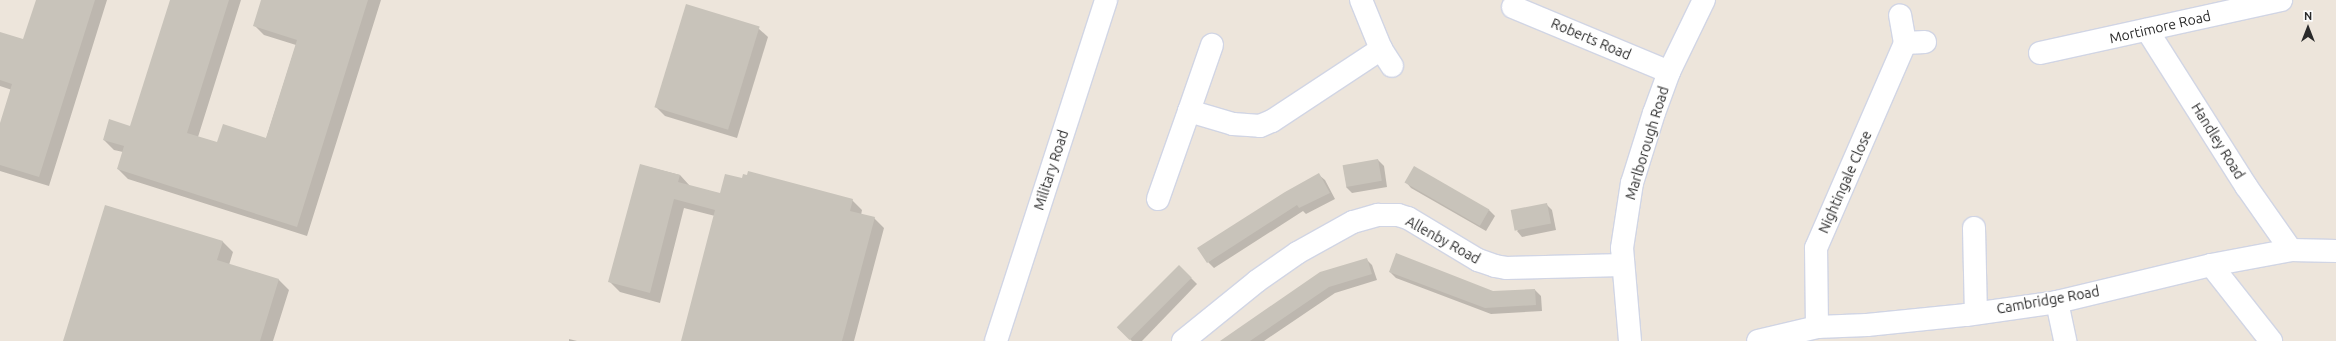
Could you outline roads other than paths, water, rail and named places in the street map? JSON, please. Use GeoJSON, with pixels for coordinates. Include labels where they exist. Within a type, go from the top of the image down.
{"type":"FeatureCollection","features":[{"type":"Feature","properties":{"kind":"street","name":"Military Road"},"geometry":{"type":"LineString","coordinates":[[996,341],[1106,0]]}},
{"type":"Feature","properties":{"kind":"street"},"geometry":{"type":"LineString","coordinates":[[1189,111],[1233,124],[1260,126],[1272,121],[1386,58],[1361,0]]}},
{"type":"Feature","properties":{"kind":"street","name":"Marlborough Road"},"geometry":{"type":"LineString","coordinates":[[1630,341],[1622,265],[1623,235],[1632,183],[1654,113],[1669,72],[1704,0]]}},
{"type":"Feature","properties":{"kind":"street","name":"Mortimore Road"},"geometry":{"type":"LineString","coordinates":[[2040,53],[2281,0]]}},
{"type":"Feature","properties":{"kind":"street","name":"Roberts Road"},"geometry":{"type":"LineString","coordinates":[[1513,7],[1669,72]]}},
{"type":"Feature","properties":{"kind":"street","name":"Nightingale Close"},"geometry":{"type":"LineString","coordinates":[[1817,327],[1816,248],[1915,43],[1900,15]]}},
{"type":"Feature","properties":{"kind":"street","name":"Handley Road"},"geometry":{"type":"LineString","coordinates":[[2147,30],[2246,186],[2291,250]]}},
{"type":"Feature","properties":{"kind":"street"},"geometry":{"type":"LineString","coordinates":[[1158,199],[1212,45]]}},
{"type":"Feature","properties":{"kind":"street","name":"Allenby Road"},"geometry":{"type":"LineString","coordinates":[[1183,341],[1257,281],[1297,253],[1353,222],[1378,215],[1398,215],[1408,218],[1478,260],[1495,266],[1506,268],[1622,265]]}},
{"type":"Feature","properties":{"kind":"street"},"geometry":{"type":"LineString","coordinates":[[1974,228],[1976,313]]}},
{"type":"Feature","properties":{"kind":"street","name":"Cambridge Road"},"geometry":{"type":"LineString","coordinates":[[1758,341],[1817,327],[1868,333],[1976,313],[2057,302],[2211,265],[2291,250],[2336,251]]}},
{"type":"Feature","properties":{"kind":"street"},"geometry":{"type":"LineString","coordinates":[[2211,265],[2271,341]]}},
{"type":"Feature","properties":{"kind":"street"},"geometry":{"type":"LineString","coordinates":[[2057,302],[2065,341]]}}]}
